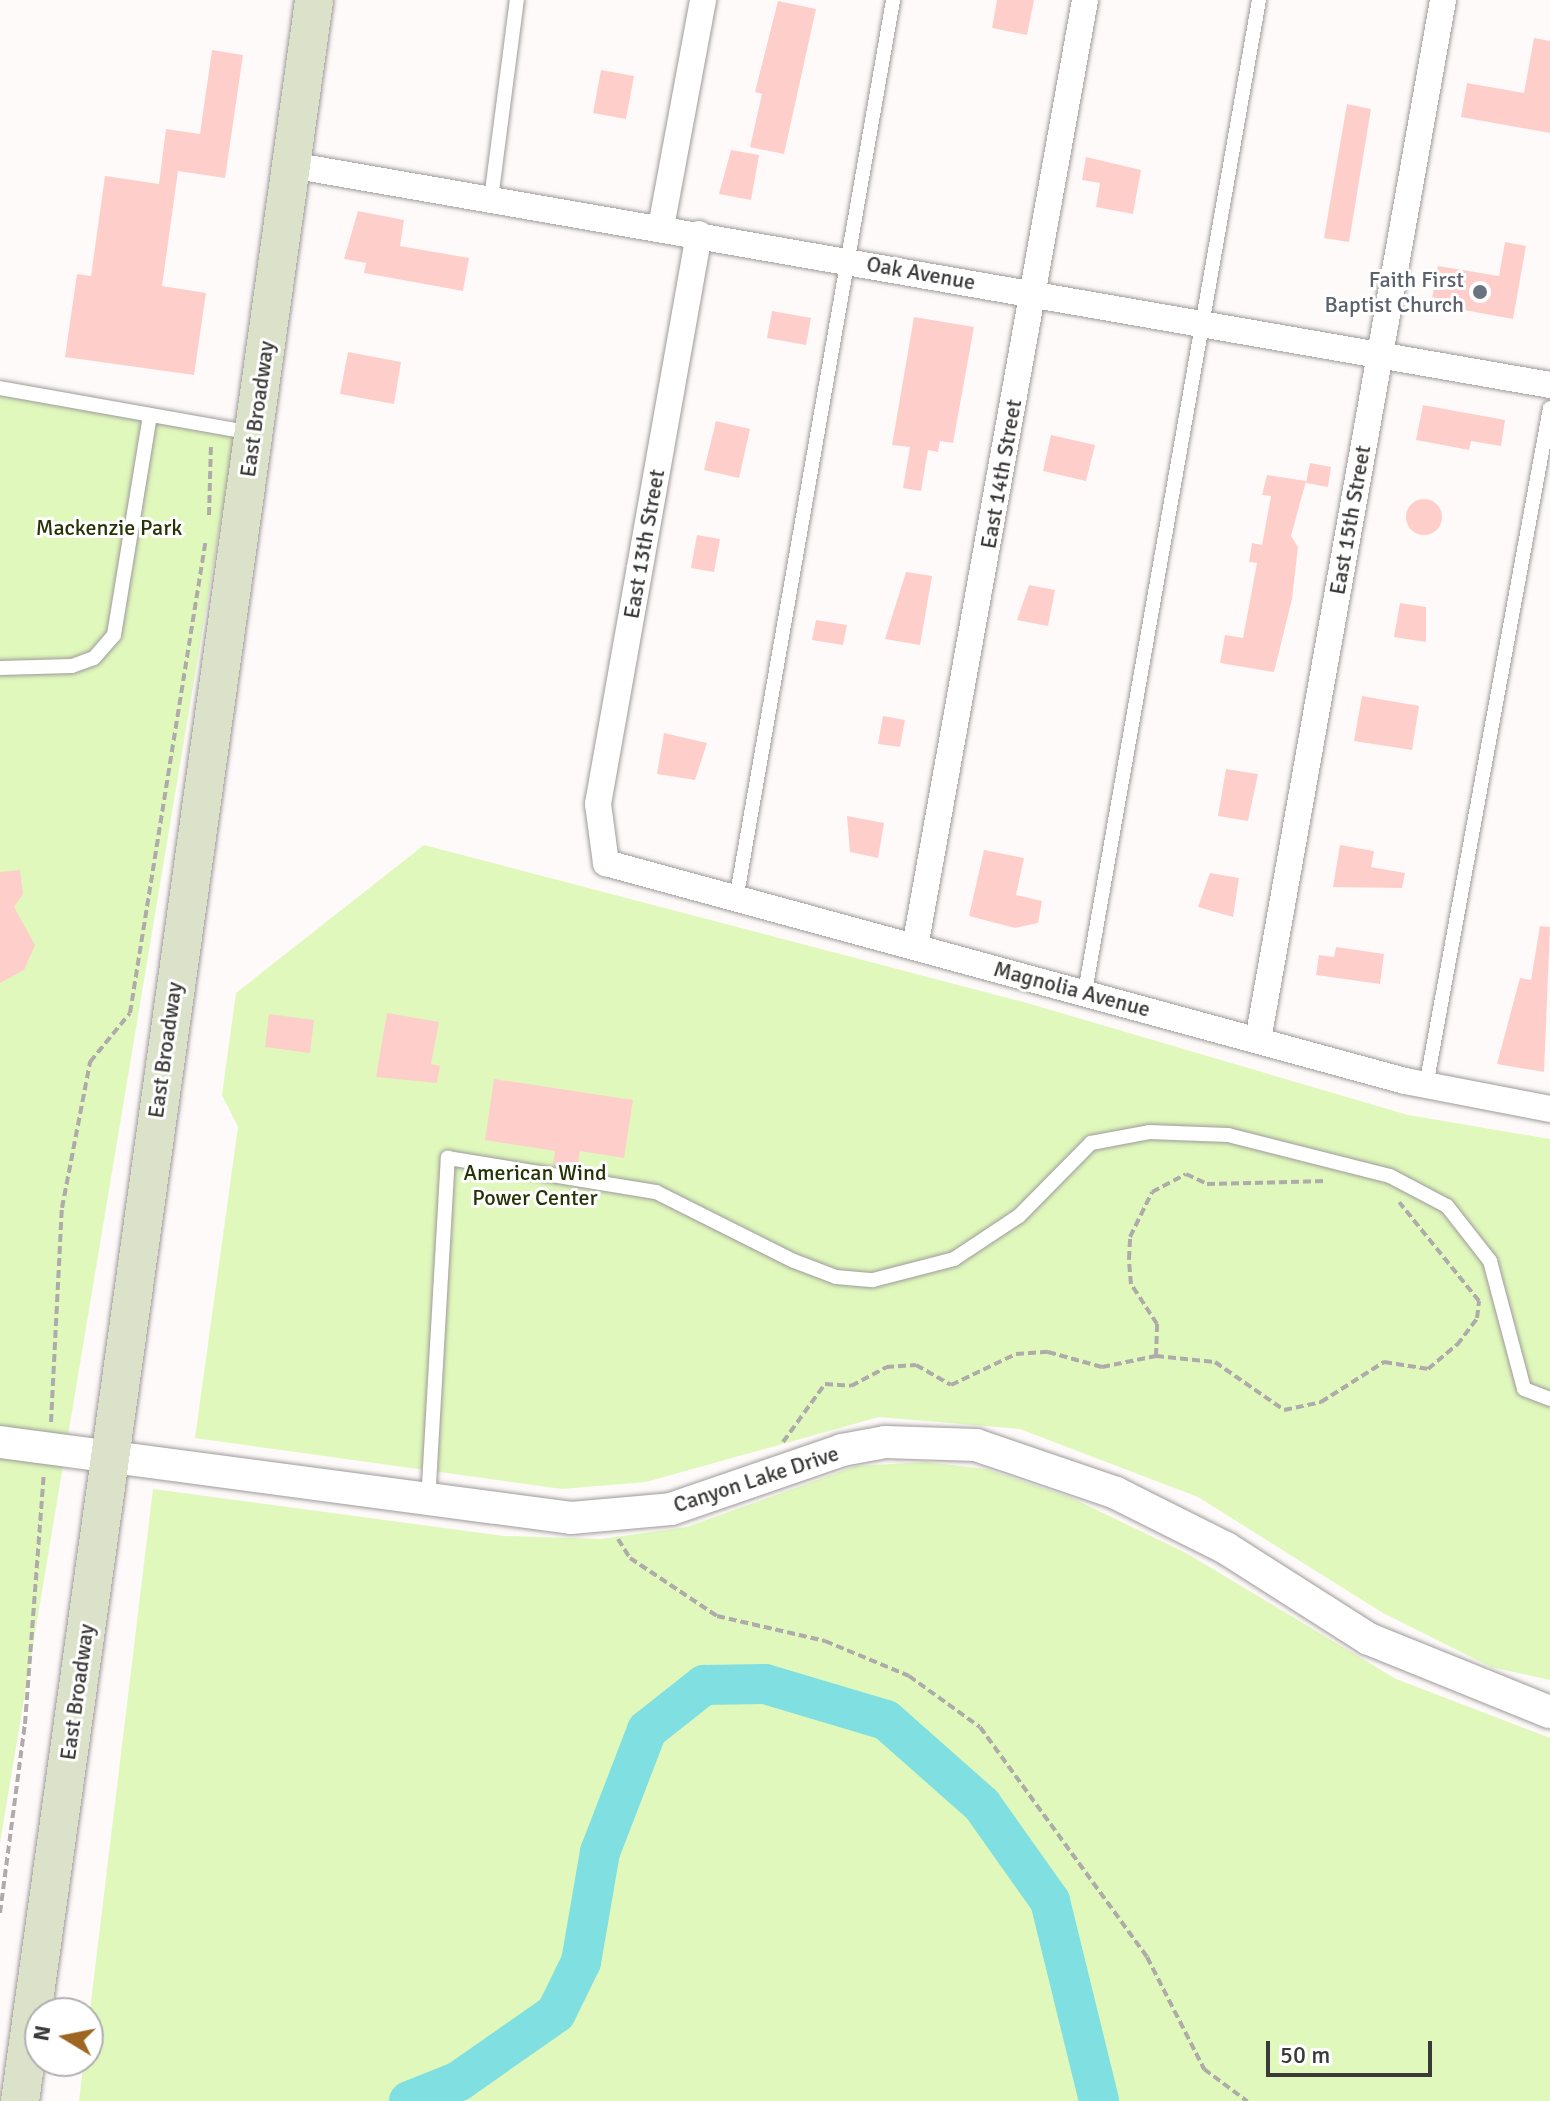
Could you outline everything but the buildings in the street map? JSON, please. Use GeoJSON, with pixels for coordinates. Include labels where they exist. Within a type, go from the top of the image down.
{"type":"FeatureCollection","features":[{"type":"Feature","properties":{"kind":"main road","name":"East Broadway"},"geometry":{"type":"LineString","coordinates":[[20,2101],[314,0]]}},
{"type":"Feature","properties":{"kind":"street"},"geometry":{"type":"LineString","coordinates":[[661,227],[703,0]]}},
{"type":"Feature","properties":{"kind":"street","name":"East 14th Street"},"geometry":{"type":"LineString","coordinates":[[915,947],[1085,0]]}},
{"type":"Feature","properties":{"kind":"street","name":"East 15th Street"},"geometry":{"type":"LineString","coordinates":[[1258,1040],[1443,0]]}},
{"type":"Feature","properties":{"kind":"street","name":"Oak Avenue"},"geometry":{"type":"LineString","coordinates":[[291,165],[661,227],[1550,385]]}},
{"type":"Feature","properties":{"kind":"street","name":"East 13th Street"},"geometry":{"type":"LineString","coordinates":[[603,854],[598,804],[699,234]]}},
{"type":"Feature","properties":{"kind":"street","name":"Magnolia Avenue"},"geometry":{"type":"LineString","coordinates":[[603,854],[606,863],[634,873],[1426,1086],[1550,1109]]}},
{"type":"Feature","properties":{"kind":"street","name":"Canyon Lake Drive"},"geometry":{"type":"LineString","coordinates":[[0,1442],[428,1502],[605,1517],[671,1509],[755,1479],[885,1442],[976,1445],[1026,1458],[1171,1519],[1413,1661],[1550,1712]]}},
{"type":"Feature","properties":{"kind":"lane"},"geometry":{"type":"LineString","coordinates":[[491,199],[517,0]]}},
{"type":"Feature","properties":{"kind":"lane"},"geometry":{"type":"LineString","coordinates":[[736,900],[893,0]]}},
{"type":"Feature","properties":{"kind":"lane"},"geometry":{"type":"LineString","coordinates":[[1085,992],[1259,0]]}},
{"type":"Feature","properties":{"kind":"lane"},"geometry":{"type":"LineString","coordinates":[[0,388],[253,433]]}},
{"type":"Feature","properties":{"kind":"lane"},"geometry":{"type":"LineString","coordinates":[[1426,1086],[1550,408]]}},
{"type":"Feature","properties":{"kind":"lane"},"geometry":{"type":"LineString","coordinates":[[0,668],[72,666],[94,658],[114,635],[150,415]]}},
{"type":"Feature","properties":{"kind":"lane"},"geometry":{"type":"LineString","coordinates":[[428,1502],[448,1158],[656,1192],[794,1261],[836,1277],[873,1280],[954,1259],[1019,1216],[1091,1143],[1149,1132],[1228,1135],[1390,1176],[1447,1206],[1490,1261],[1524,1389],[1550,1399]]}},
{"type":"Feature","properties":{"kind":"path"},"geometry":{"type":"LineString","coordinates":[[0,1913],[48,1448],[60,1224],[90,1062],[130,1013],[149,919],[208,527],[213,426]]}},
{"type":"Feature","properties":{"kind":"path"},"geometry":{"type":"LineString","coordinates":[[1156,1356],[1157,1324],[1131,1284],[1129,1259],[1130,1237],[1152,1192],[1186,1174],[1207,1184],[1340,1181]]}},
{"type":"Feature","properties":{"kind":"path"},"geometry":{"type":"LineString","coordinates":[[755,1479],[825,1384],[851,1386],[886,1367],[916,1365],[951,1385],[1016,1354],[1048,1352],[1102,1367],[1156,1356],[1215,1362],[1284,1410],[1321,1402],[1384,1362],[1428,1369],[1457,1345],[1477,1318],[1479,1301],[1391,1196]]}},
{"type":"Feature","properties":{"kind":"path"},"geometry":{"type":"LineString","coordinates":[[605,1517],[630,1558],[717,1616],[825,1641],[909,1676],[980,1727],[1147,1957],[1204,2069],[1247,2101]]}},
{"type":"Feature","properties":{"kind":"green space","name":"Mackenzie Park"},"geometry":{"type":"Polygon","coordinates":[[[0,395],[235,435],[0,1843],[0,395]]]}},
{"type":"Feature","properties":{"kind":"green space","name":"American Wind Power Center"},"geometry":{"type":"Polygon","coordinates":[[[424,845],[1027,1003],[1408,1115],[1550,1139],[1550,1680],[1491,1667],[1383,1613],[1198,1497],[1020,1429],[879,1417],[646,1482],[562,1489],[195,1438],[238,1127],[222,1095],[236,993],[424,845]]]}},
{"type":"Feature","properties":{"kind":"green space"},"geometry":{"type":"Polygon","coordinates":[[[926,1462],[986,1469],[1072,1498],[1188,1554],[1396,1679],[1550,1738],[1550,2101],[79,2101],[82,2077],[104,2077],[104,1997],[92,1997],[153,1489],[504,1536],[601,1539],[687,1527],[856,1466],[926,1462]]]}},
{"type":"Feature","properties":{"kind":"waterway"},"geometry":{"type":"LineString","coordinates":[[409,2101],[459,2081],[556,2013],[581,1962],[600,1852],[647,1730],[704,1685],[765,1684],[886,1720],[982,1805],[1050,1901],[1099,2101]]}},
{"type":"Feature","properties":{"kind":"place","name":"Faith First Baptist Church"},"geometry":{"type":"Point","coordinates":[1480,292]}}]}
